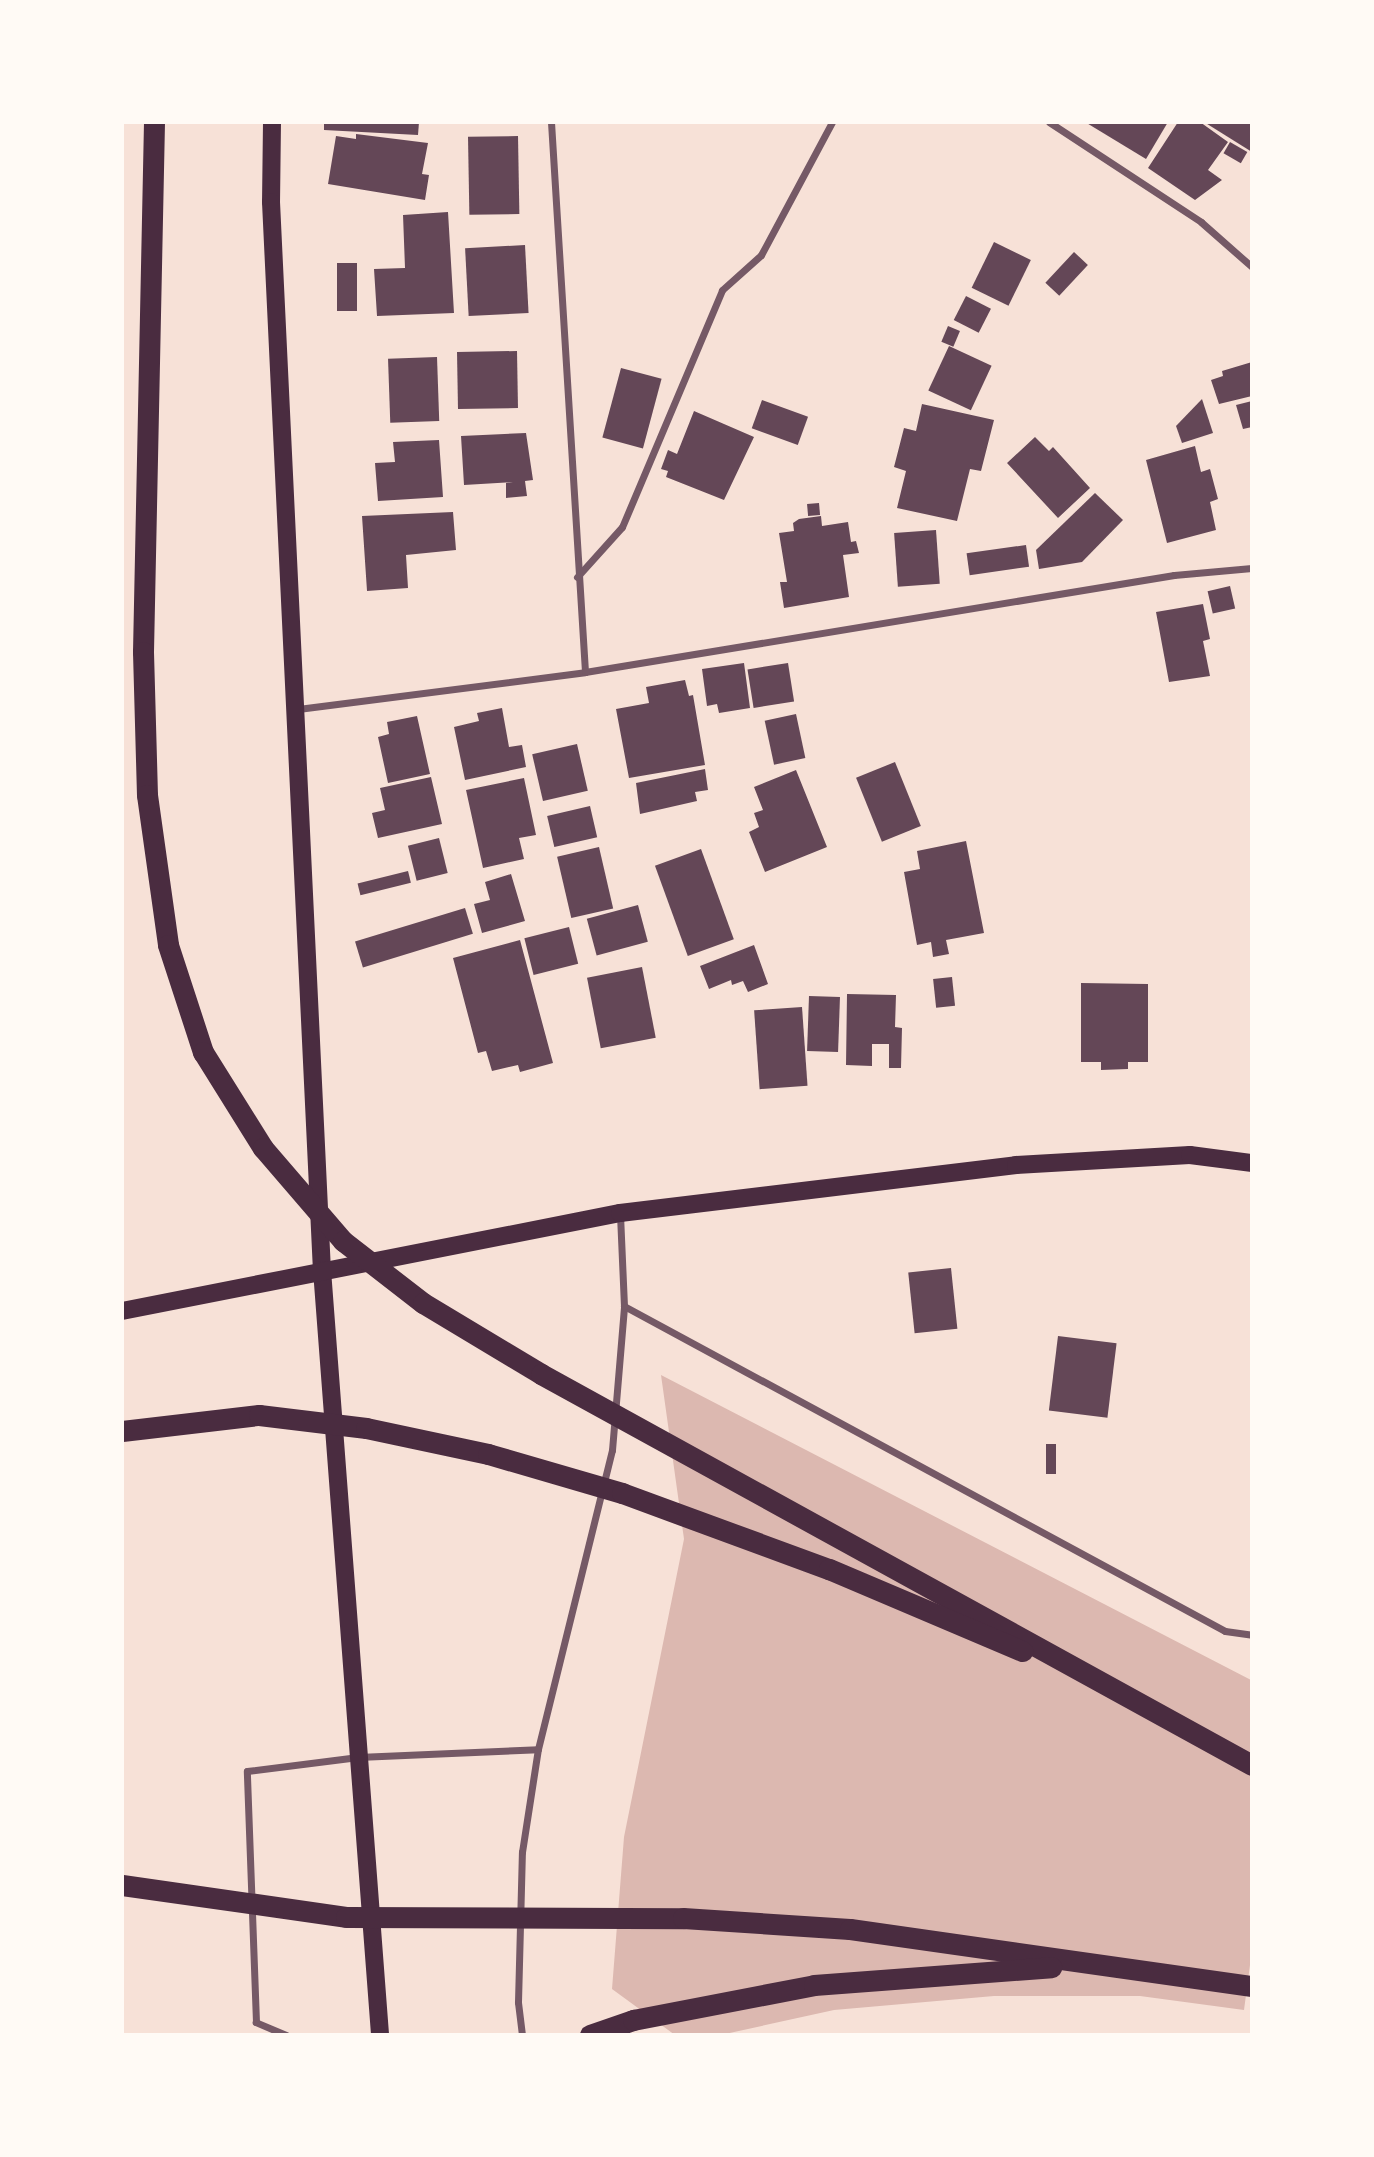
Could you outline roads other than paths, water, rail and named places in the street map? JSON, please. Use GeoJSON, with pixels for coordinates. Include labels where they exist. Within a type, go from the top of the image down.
{"type":"FeatureCollection","features":[{"type":"Feature","properties":{"kind":"highway"},"geometry":{"type":"LineString","coordinates":[[154,122],[144,652],[147,795],[168,945],[203,1052],[262,1148],[343,1241],[423,1303],[541,1374],[1251,1765]]}},
{"type":"Feature","properties":{"kind":"highway"},"geometry":{"type":"LineString","coordinates":[[122,1431],[259,1415],[366,1428],[488,1454],[622,1493],[829,1569],[1128,1696]]}},
{"type":"Feature","properties":{"kind":"highway"},"geometry":{"type":"LineString","coordinates":[[122,1885],[346,1917],[683,1918],[849,1929],[1251,1986]]}},
{"type":"Feature","properties":{"kind":"highway"},"geometry":{"type":"LineString","coordinates":[[590,2035],[633,2020],[814,1985],[1091,1964]]}},
{"type":"Feature","properties":{"kind":"main road"},"geometry":{"type":"LineString","coordinates":[[272,122],[271,202],[298,709],[322,1270],[380,2035]]}},
{"type":"Feature","properties":{"kind":"main road"},"geometry":{"type":"LineString","coordinates":[[122,1311],[620,1213],[1016,1165],[1190,1155],[1251,1163]]}},
{"type":"Feature","properties":{"kind":"street"},"geometry":{"type":"LineString","coordinates":[[551,122],[577,578],[585,672]]}},
{"type":"Feature","properties":{"kind":"street"},"geometry":{"type":"LineString","coordinates":[[577,578],[622,527],[722,290],[761,255],[832,122]]}},
{"type":"Feature","properties":{"kind":"street"},"geometry":{"type":"LineString","coordinates":[[1049,122],[1201,222],[1251,267]]}},
{"type":"Feature","properties":{"kind":"street"},"geometry":{"type":"LineString","coordinates":[[298,709],[585,672],[1174,575],[1251,568]]}},
{"type":"Feature","properties":{"kind":"street"},"geometry":{"type":"LineString","coordinates":[[522,2035],[518,2002],[522,1852],[538,1749],[612,1450],[624,1306],[620,1213]]}},
{"type":"Feature","properties":{"kind":"street"},"geometry":{"type":"LineString","coordinates":[[624,1306],[1225,1631],[1251,1635]]}},
{"type":"Feature","properties":{"kind":"street"},"geometry":{"type":"LineString","coordinates":[[286,2035],[256,2022],[247,1771],[358,1757],[538,1749]]}}]}
